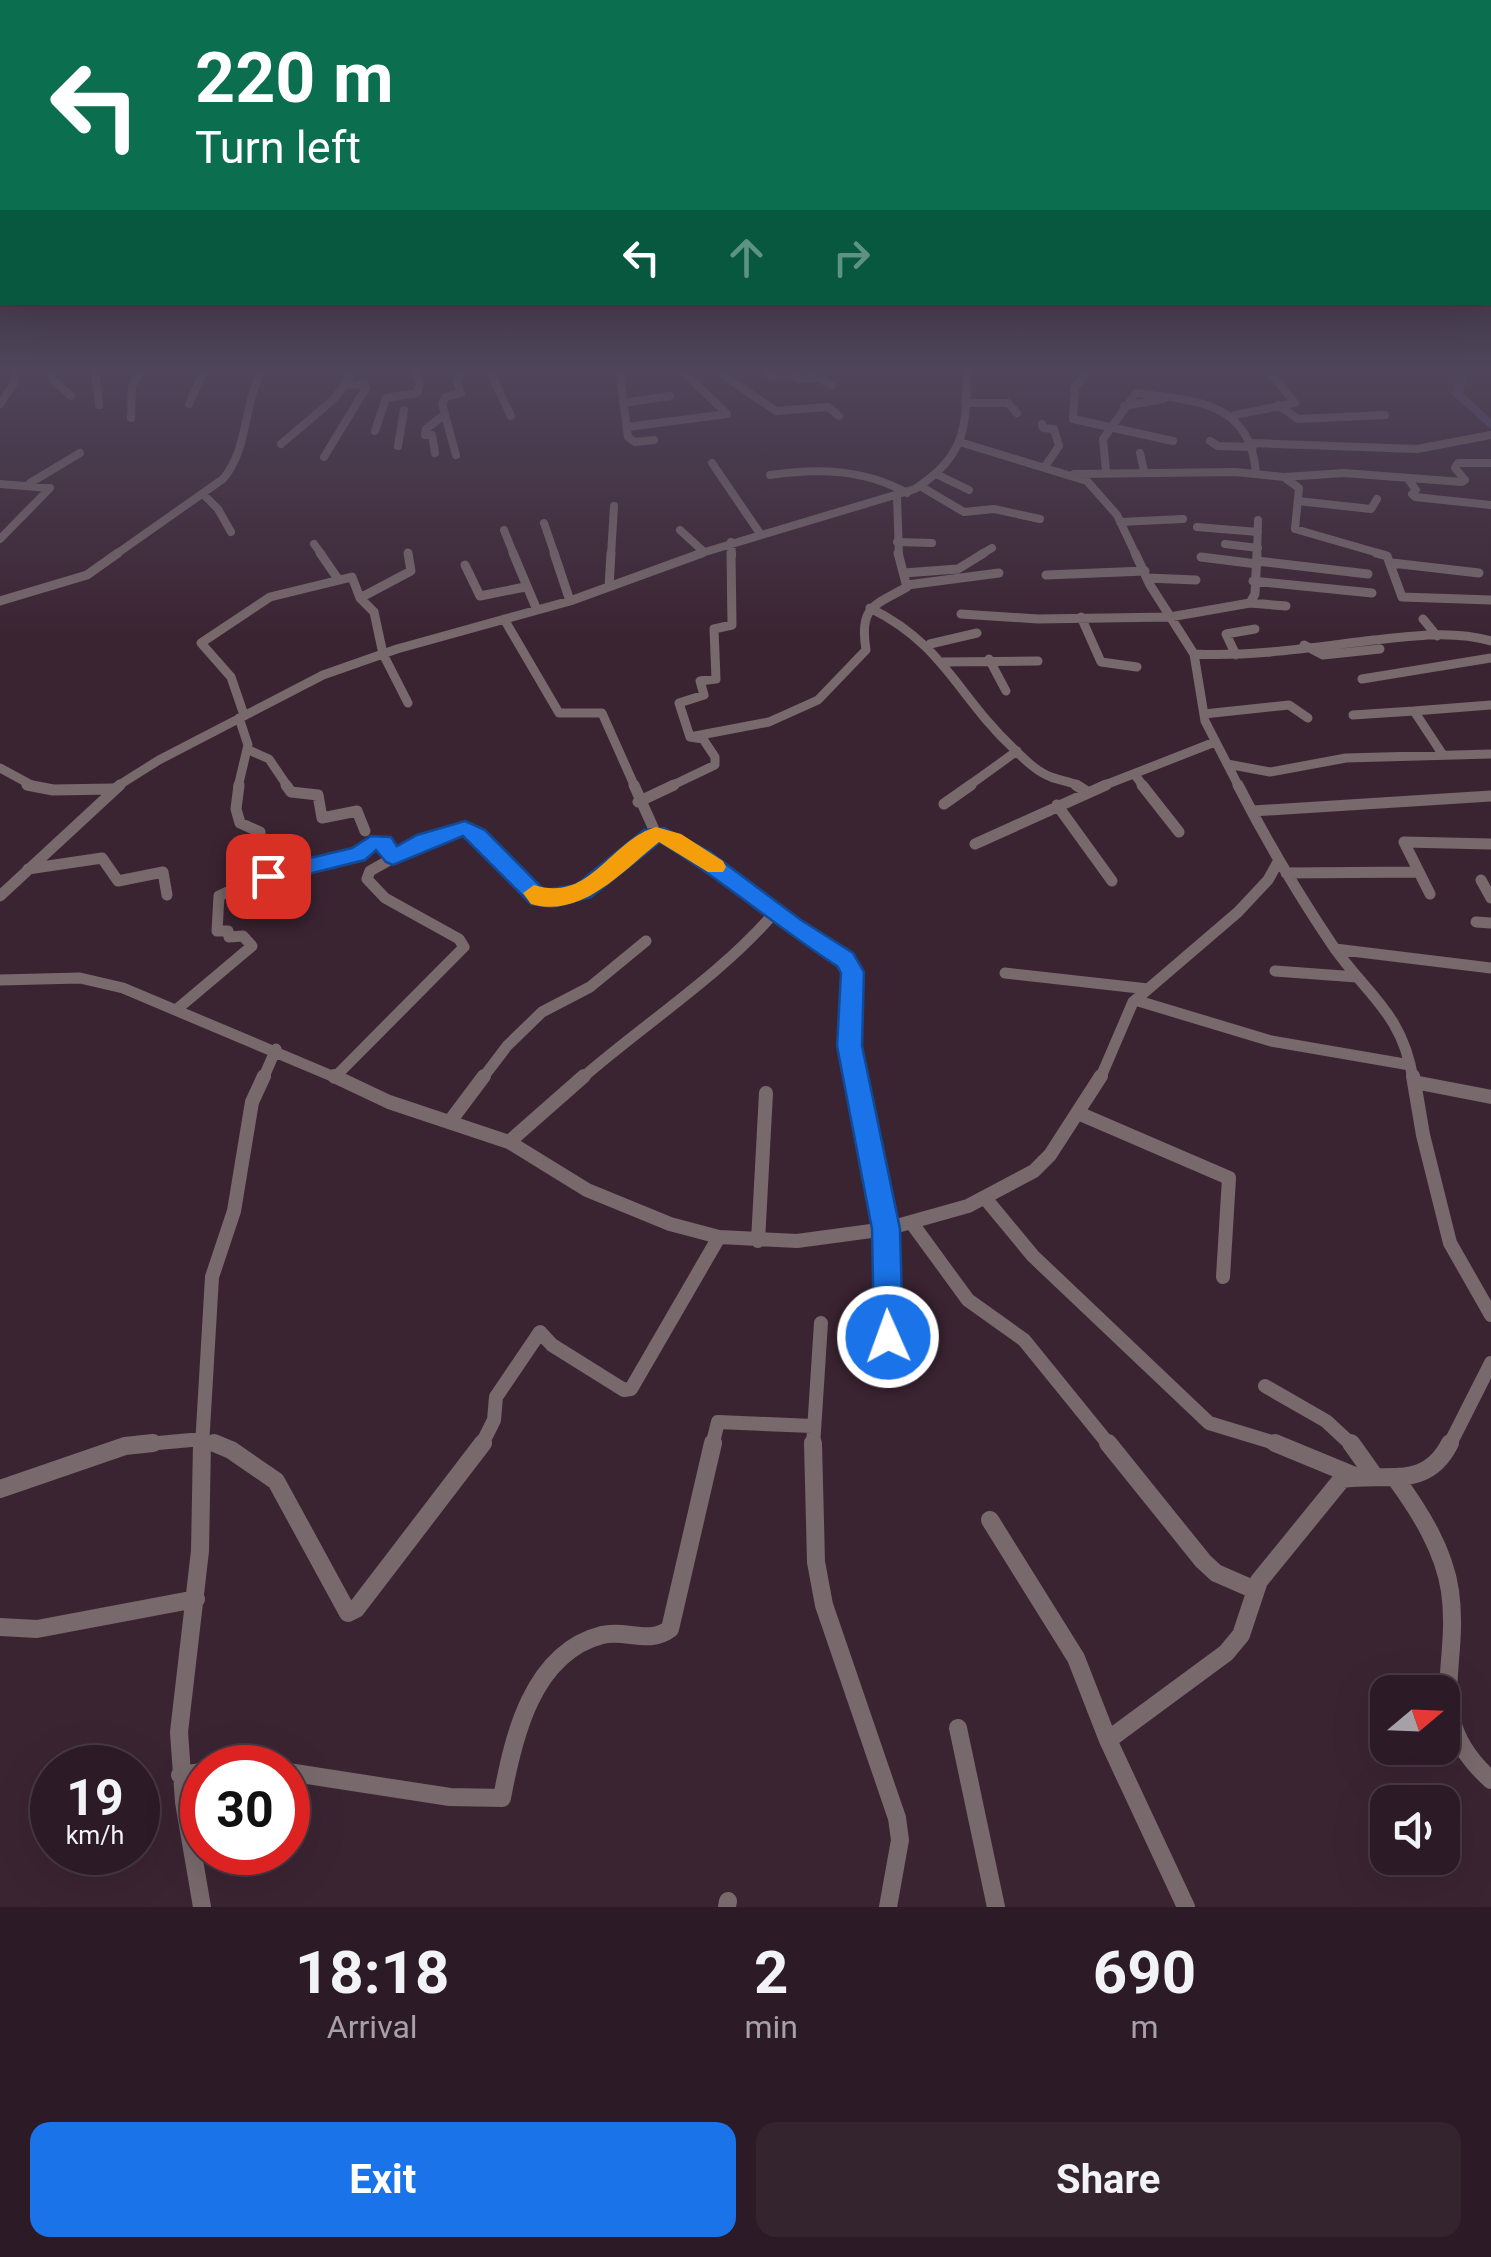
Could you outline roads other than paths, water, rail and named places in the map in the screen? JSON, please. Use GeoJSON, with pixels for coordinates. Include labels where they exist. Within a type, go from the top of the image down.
{"type":"FeatureCollection","features":[{"type":"Feature","properties":{"kind":"street"},"geometry":{"type":"LineString","coordinates":[[26,485],[70,459]]}},
{"type":"Feature","properties":{"kind":"street"},"geometry":{"type":"LineString","coordinates":[[0,601],[87,575],[203,494],[234,467],[236,459]]}},
{"type":"Feature","properties":{"kind":"street"},"geometry":{"type":"LineString","coordinates":[[0,896],[113,789],[158,760],[324,675],[570,600],[731,542],[902,494],[920,486],[949,459]]}},
{"type":"Feature","properties":{"kind":"street"},"geometry":{"type":"LineString","coordinates":[[1023,459],[1074,474],[1098,493],[1120,522],[1194,654],[1204,714],[1282,867],[1334,949],[1392,1015],[1410,1065],[1450,1243],[1491,1315]]}},
{"type":"Feature","properties":{"kind":"street"},"geometry":{"type":"LineString","coordinates":[[1046,465],[1050,459]]}},
{"type":"Feature","properties":{"kind":"street"},"geometry":{"type":"LineString","coordinates":[[1105,459],[1106,472]]}},
{"type":"Feature","properties":{"kind":"street"},"geometry":{"type":"LineString","coordinates":[[1141,459],[1144,470]]}},
{"type":"Feature","properties":{"kind":"street"},"geometry":{"type":"LineString","coordinates":[[1254,459],[1256,472]]}},
{"type":"Feature","properties":{"kind":"street"},"geometry":{"type":"LineString","coordinates":[[1454,459],[1459,463],[1491,463]]}},
{"type":"Feature","properties":{"kind":"street"},"geometry":{"type":"LineString","coordinates":[[712,463],[761,535]]}},
{"type":"Feature","properties":{"kind":"street"},"geometry":{"type":"LineString","coordinates":[[1074,474],[1144,470],[1256,472],[1284,477],[1344,473],[1464,482],[1455,468],[1459,463]]}},
{"type":"Feature","properties":{"kind":"street"},"geometry":{"type":"LineString","coordinates":[[770,476],[849,472],[888,481],[902,494]]}},
{"type":"Feature","properties":{"kind":"street"},"geometry":{"type":"LineString","coordinates":[[936,474],[969,490]]}},
{"type":"Feature","properties":{"kind":"street"},"geometry":{"type":"LineString","coordinates":[[1284,477],[1300,488],[1293,521],[1298,531],[1387,556],[1404,598],[1491,600]]}},
{"type":"Feature","properties":{"kind":"street"},"geometry":{"type":"LineString","coordinates":[[1408,478],[1416,490],[1412,494],[1415,497],[1491,505]]}},
{"type":"Feature","properties":{"kind":"street"},"geometry":{"type":"LineString","coordinates":[[0,484],[50,488],[0,539]]}},
{"type":"Feature","properties":{"kind":"street"},"geometry":{"type":"LineString","coordinates":[[920,486],[964,512],[994,509],[1040,519]]}},
{"type":"Feature","properties":{"kind":"street"},"geometry":{"type":"LineString","coordinates":[[203,494],[218,509],[230,532]]}},
{"type":"Feature","properties":{"kind":"street"},"geometry":{"type":"LineString","coordinates":[[902,494],[896,542],[907,586]]}},
{"type":"Feature","properties":{"kind":"street"},"geometry":{"type":"LineString","coordinates":[[1298,501],[1371,509],[1376,499]]}},
{"type":"Feature","properties":{"kind":"street"},"geometry":{"type":"LineString","coordinates":[[609,587],[614,506]]}},
{"type":"Feature","properties":{"kind":"street"},"geometry":{"type":"LineString","coordinates":[[1120,522],[1183,519]]}},
{"type":"Feature","properties":{"kind":"street"},"geometry":{"type":"LineString","coordinates":[[1250,603],[1255,594],[1258,520]]}},
{"type":"Feature","properties":{"kind":"street"},"geometry":{"type":"LineString","coordinates":[[544,523],[570,600]]}},
{"type":"Feature","properties":{"kind":"street"},"geometry":{"type":"LineString","coordinates":[[1197,527],[1258,532]]}},
{"type":"Feature","properties":{"kind":"street"},"geometry":{"type":"LineString","coordinates":[[504,530],[524,587],[537,610]]}},
{"type":"Feature","properties":{"kind":"street"},"geometry":{"type":"LineString","coordinates":[[680,530],[704,552]]}},
{"type":"Feature","properties":{"kind":"street"},"geometry":{"type":"LineString","coordinates":[[690,737],[679,704],[704,695],[700,682],[716,680],[714,629],[732,625],[728,599],[733,582],[731,542]]}},
{"type":"Feature","properties":{"kind":"street"},"geometry":{"type":"LineString","coordinates":[[896,542],[932,543]]}},
{"type":"Feature","properties":{"kind":"street"},"geometry":{"type":"LineString","coordinates":[[314,544],[338,579]]}},
{"type":"Feature","properties":{"kind":"street"},"geometry":{"type":"LineString","coordinates":[[1225,544],[1258,548]]}},
{"type":"Feature","properties":{"kind":"street"},"geometry":{"type":"LineString","coordinates":[[904,573],[958,569],[992,548]]}},
{"type":"Feature","properties":{"kind":"street"},"geometry":{"type":"LineString","coordinates":[[360,598],[411,570],[408,553]]}},
{"type":"Feature","properties":{"kind":"street"},"geometry":{"type":"LineString","coordinates":[[1202,557],[1368,574]]}},
{"type":"Feature","properties":{"kind":"street"},"geometry":{"type":"LineString","coordinates":[[1392,563],[1479,573]]}},
{"type":"Feature","properties":{"kind":"street"},"geometry":{"type":"LineString","coordinates":[[466,564],[480,596],[524,587]]}},
{"type":"Feature","properties":{"kind":"street"},"geometry":{"type":"LineString","coordinates":[[690,737],[769,722],[818,700],[866,650],[862,625],[870,608],[907,586],[999,573]]}},
{"type":"Feature","properties":{"kind":"street"},"geometry":{"type":"LineString","coordinates":[[1046,575],[1146,574],[1196,580]]}},
{"type":"Feature","properties":{"kind":"street"},"geometry":{"type":"LineString","coordinates":[[262,877],[260,832],[240,822],[237,814],[241,772],[251,751],[249,732],[231,677],[201,642],[219,635],[245,610],[269,596],[354,578],[360,598],[374,612],[383,654],[408,704]]}},
{"type":"Feature","properties":{"kind":"street"},"geometry":{"type":"LineString","coordinates":[[1253,582],[1372,592]]}},
{"type":"Feature","properties":{"kind":"street"},"geometry":{"type":"LineString","coordinates":[[960,614],[1038,620],[1170,617],[1250,603],[1286,606]]}},
{"type":"Feature","properties":{"kind":"street"},"geometry":{"type":"LineString","coordinates":[[870,608],[906,625],[930,644],[973,705],[1017,751],[1048,776],[1067,778],[1087,792]]}},
{"type":"Feature","properties":{"kind":"street"},"geometry":{"type":"LineString","coordinates":[[1081,617],[1101,662],[1137,667]]}},
{"type":"Feature","properties":{"kind":"street"},"geometry":{"type":"LineString","coordinates":[[504,619],[559,713],[602,713],[638,802],[656,834],[674,840],[702,858],[852,968],[850,1046],[886,1229],[885,1320],[898,1356],[912,1374]]}},
{"type":"Feature","properties":{"kind":"street"},"geometry":{"type":"LineString","coordinates":[[1423,619],[1437,636]]}},
{"type":"Feature","properties":{"kind":"street"},"geometry":{"type":"LineString","coordinates":[[1236,656],[1226,634],[1255,629]]}},
{"type":"Feature","properties":{"kind":"street"},"geometry":{"type":"LineString","coordinates":[[1315,629],[1327,643]]}},
{"type":"Feature","properties":{"kind":"street"},"geometry":{"type":"LineString","coordinates":[[1479,636],[1491,630]]}},
{"type":"Feature","properties":{"kind":"street"},"geometry":{"type":"LineString","coordinates":[[930,644],[976,633]]}},
{"type":"Feature","properties":{"kind":"street"},"geometry":{"type":"LineString","coordinates":[[1194,654],[1236,656],[1304,645],[1437,636],[1479,636],[1491,641]]}},
{"type":"Feature","properties":{"kind":"street"},"geometry":{"type":"LineString","coordinates":[[1304,645],[1323,655],[1380,650]]}},
{"type":"Feature","properties":{"kind":"street"},"geometry":{"type":"LineString","coordinates":[[1362,679],[1491,658]]}},
{"type":"Feature","properties":{"kind":"street"},"geometry":{"type":"LineString","coordinates":[[989,659],[1006,691]]}},
{"type":"Feature","properties":{"kind":"street"},"geometry":{"type":"LineString","coordinates":[[943,662],[1038,661]]}},
{"type":"Feature","properties":{"kind":"street"},"geometry":{"type":"LineString","coordinates":[[1204,714],[1289,705],[1296,706],[1308,718]]}},
{"type":"Feature","properties":{"kind":"street"},"geometry":{"type":"LineString","coordinates":[[1353,715],[1491,705]]}},
{"type":"Feature","properties":{"kind":"street"},"geometry":{"type":"LineString","coordinates":[[1414,711],[1444,755]]}},
{"type":"Feature","properties":{"kind":"street"},"geometry":{"type":"LineString","coordinates":[[638,802],[715,766],[715,758],[703,738],[690,737]]}},
{"type":"Feature","properties":{"kind":"street"},"geometry":{"type":"LineString","coordinates":[[975,844],[1087,792],[1216,742]]}},
{"type":"Feature","properties":{"kind":"street"},"geometry":{"type":"LineString","coordinates":[[251,751],[269,760],[291,792],[318,795],[322,818],[357,811],[366,831]]}},
{"type":"Feature","properties":{"kind":"street"},"geometry":{"type":"LineString","coordinates":[[944,804],[1017,751]]}},
{"type":"Feature","properties":{"kind":"street"},"geometry":{"type":"LineString","coordinates":[[1227,764],[1270,772],[1346,758],[1491,754]]}},
{"type":"Feature","properties":{"kind":"street"},"geometry":{"type":"LineString","coordinates":[[0,768],[14,782],[32,789],[113,789]]}},
{"type":"Feature","properties":{"kind":"street"},"geometry":{"type":"LineString","coordinates":[[1135,774],[1179,832]]}},
{"type":"Feature","properties":{"kind":"street"},"geometry":{"type":"LineString","coordinates":[[1252,812],[1342,802],[1491,796]]}},
{"type":"Feature","properties":{"kind":"street"},"geometry":{"type":"LineString","coordinates":[[1057,805],[1112,880]]}},
{"type":"Feature","properties":{"kind":"street"},"geometry":{"type":"LineString","coordinates":[[334,1078],[464,946],[459,938],[385,898],[367,880],[370,872],[425,840],[465,828],[477,835],[538,898],[552,899],[583,892],[656,834]]}},
{"type":"Feature","properties":{"kind":"street"},"geometry":{"type":"LineString","coordinates":[[176,1010],[252,946],[243,936],[228,938],[228,931],[217,932],[216,902],[222,894],[262,877],[357,855],[371,843],[384,842],[393,857]]}},
{"type":"Feature","properties":{"kind":"street"},"geometry":{"type":"LineString","coordinates":[[1430,894],[1404,842],[1491,844]]}},
{"type":"Feature","properties":{"kind":"street"},"geometry":{"type":"LineString","coordinates":[[28,869],[102,858],[118,881],[163,872],[167,895]]}},
{"type":"Feature","properties":{"kind":"street"},"geometry":{"type":"LineString","coordinates":[[0,980],[97,980],[276,1049],[389,1102],[509,1142],[616,1203],[719,1237],[797,1242],[910,1222],[985,1198],[1034,1171],[1050,1156],[1096,1088],[1120,1027],[1136,1000],[1238,912],[1282,867],[1419,872]]}},
{"type":"Feature","properties":{"kind":"street"},"geometry":{"type":"LineString","coordinates":[[1481,880],[1491,898]]}},
{"type":"Feature","properties":{"kind":"street"},"geometry":{"type":"LineString","coordinates":[[509,1142],[646,1023],[741,950],[775,912]]}},
{"type":"Feature","properties":{"kind":"street"},"geometry":{"type":"LineString","coordinates":[[1476,922],[1491,923]]}},
{"type":"Feature","properties":{"kind":"street"},"geometry":{"type":"LineString","coordinates":[[451,1120],[507,1046],[542,1012],[590,988],[646,940]]}},
{"type":"Feature","properties":{"kind":"street"},"geometry":{"type":"LineString","coordinates":[[1334,949],[1491,968]]}},
{"type":"Feature","properties":{"kind":"street"},"geometry":{"type":"LineString","coordinates":[[1275,971],[1357,976]]}},
{"type":"Feature","properties":{"kind":"street"},"geometry":{"type":"LineString","coordinates":[[1005,973],[1148,989]]}},
{"type":"Feature","properties":{"kind":"street"},"geometry":{"type":"LineString","coordinates":[[1136,1000],[1189,1020],[1347,1058],[1410,1065]]}},
{"type":"Feature","properties":{"kind":"street"},"geometry":{"type":"LineString","coordinates":[[181,1745],[182,1694],[196,1599],[212,1277],[234,1211],[252,1102],[276,1049]]}},
{"type":"Feature","properties":{"kind":"street"},"geometry":{"type":"LineString","coordinates":[[1414,1082],[1491,1097]]}},
{"type":"Feature","properties":{"kind":"street"},"geometry":{"type":"LineString","coordinates":[[758,1241],[766,1093]]}},
{"type":"Feature","properties":{"kind":"street"},"geometry":{"type":"LineString","coordinates":[[1078,1112],[1229,1178],[1232,1184],[1223,1277]]}},
{"type":"Feature","properties":{"kind":"street"},"geometry":{"type":"LineString","coordinates":[[985,1198],[1033,1256],[1208,1423],[1222,1430],[1286,1446],[1364,1475],[1412,1478],[1440,1464],[1491,1363]]}},
{"type":"Feature","properties":{"kind":"street"},"geometry":{"type":"LineString","coordinates":[[910,1222],[968,1300],[1024,1340],[1203,1561],[1216,1573],[1254,1590]]}},
{"type":"Feature","properties":{"kind":"street"},"geometry":{"type":"LineString","coordinates":[[0,1489],[126,1446],[202,1439],[231,1450],[276,1482],[348,1613],[366,1597],[485,1441],[494,1420],[496,1397],[540,1332],[574,1360],[624,1390],[631,1389],[719,1237]]}},
{"type":"Feature","properties":{"kind":"street"},"geometry":{"type":"LineString","coordinates":[[821,1323],[812,1426],[812,1518],[824,1605],[897,1818],[900,1840],[888,1907]]}},
{"type":"Feature","properties":{"kind":"street"},"geometry":{"type":"LineString","coordinates":[[1265,1386],[1336,1425],[1359,1450],[1364,1475]]}},
{"type":"Feature","properties":{"kind":"street"},"geometry":{"type":"LineString","coordinates":[[310,1775],[450,1797],[502,1798],[513,1734],[542,1676],[559,1659],[600,1635],[656,1638],[670,1630],[718,1422],[812,1426]]}},
{"type":"Feature","properties":{"kind":"street"},"geometry":{"type":"LineString","coordinates":[[1108,1740],[1226,1653],[1241,1634],[1254,1590],[1342,1479],[1364,1475]]}},
{"type":"Feature","properties":{"kind":"street"},"geometry":{"type":"LineString","coordinates":[[1396,1479],[1426,1524],[1449,1585],[1454,1617],[1447,1694],[1456,1741],[1468,1764],[1491,1780]]}},
{"type":"Feature","properties":{"kind":"street"},"geometry":{"type":"LineString","coordinates":[[990,1520],[1076,1658],[1108,1740],[1186,1907]]}},
{"type":"Feature","properties":{"kind":"street"},"geometry":{"type":"LineString","coordinates":[[0,1627],[37,1629],[196,1599]]}},
{"type":"Feature","properties":{"kind":"street"},"geometry":{"type":"LineString","coordinates":[[958,1728],[996,1907]]}},
{"type":"Feature","properties":{"kind":"street"},"geometry":{"type":"LineString","coordinates":[[197,1875],[202,1907]]}}]}
